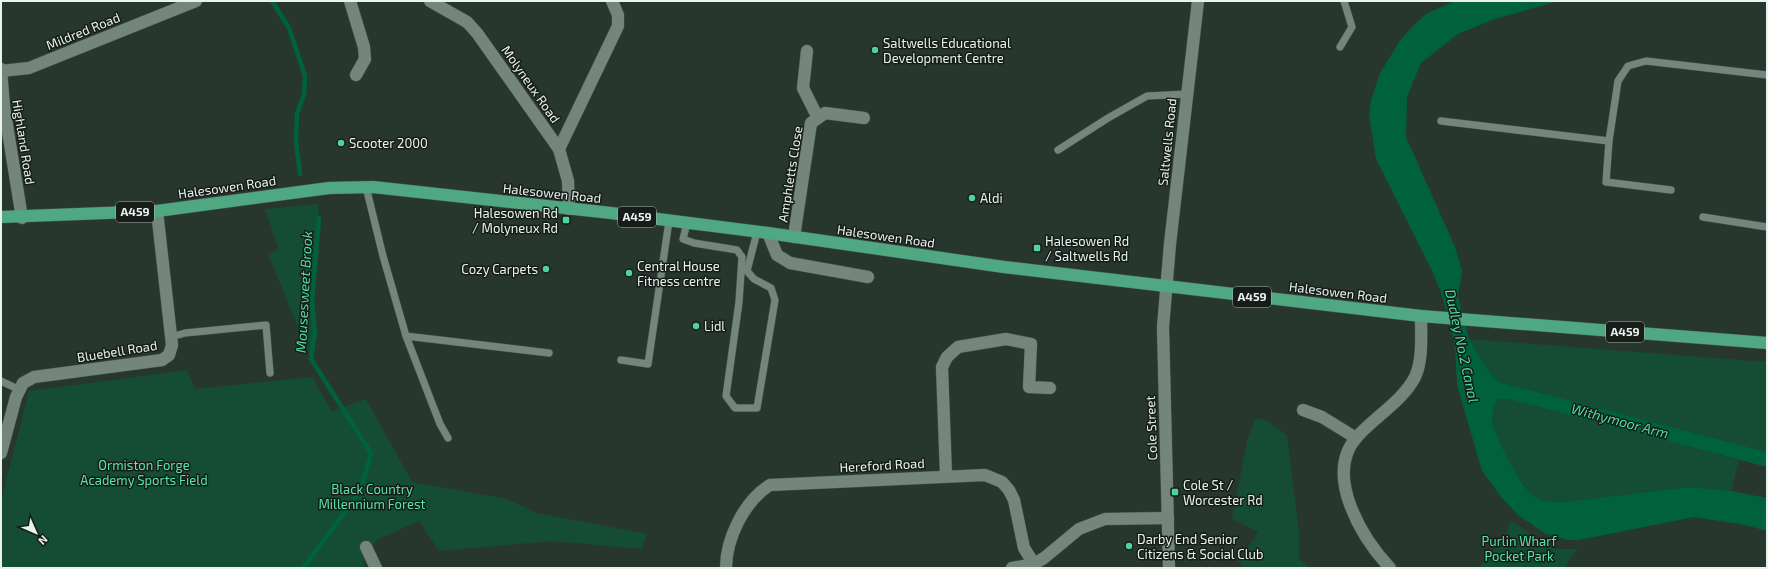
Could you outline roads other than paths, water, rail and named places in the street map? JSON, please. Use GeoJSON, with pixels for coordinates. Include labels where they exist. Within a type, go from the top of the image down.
{"type":"FeatureCollection","features":[{"type":"Feature","properties":{"kind":"main road","name":"Halesowen Road"},"geometry":{"type":"LineString","coordinates":[[1,217],[22,218],[158,211],[329,188],[366,187],[762,232],[1004,267],[1428,317],[1483,320],[1767,343]]}},
{"type":"Feature","properties":{"kind":"street","name":"Mildred Road"},"geometry":{"type":"LineString","coordinates":[[1,70],[29,68],[196,1]]}},
{"type":"Feature","properties":{"kind":"street"},"geometry":{"type":"LineString","coordinates":[[350,1],[364,47],[364,59],[356,75]]}},
{"type":"Feature","properties":{"kind":"street","name":"Molyneux Road"},"geometry":{"type":"LineString","coordinates":[[430,1],[467,22],[477,33],[559,149],[568,181],[569,209]]}},
{"type":"Feature","properties":{"kind":"street"},"geometry":{"type":"LineString","coordinates":[[559,149],[618,26],[618,15],[612,1]]}},
{"type":"Feature","properties":{"kind":"street","name":"Saltwells Road"},"geometry":{"type":"LineString","coordinates":[[1166,287],[1198,1]]}},
{"type":"Feature","properties":{"kind":"street","name":"Amphletts Close"},"geometry":{"type":"LineString","coordinates":[[807,51],[803,88],[818,118]]}},
{"type":"Feature","properties":{"kind":"street","name":"Highland Road"},"geometry":{"type":"LineString","coordinates":[[1,70],[3,107],[22,218]]}},
{"type":"Feature","properties":{"kind":"street","name":"Amphletts Close"},"geometry":{"type":"LineString","coordinates":[[794,237],[811,123],[825,113],[864,118]]}},
{"type":"Feature","properties":{"kind":"street","name":"Bluebell Road"},"geometry":{"type":"LineString","coordinates":[[1,453],[16,397],[23,383],[34,377],[162,360],[169,355],[172,344],[158,211]]}},
{"type":"Feature","properties":{"kind":"street"},"geometry":{"type":"LineString","coordinates":[[762,232],[777,255],[790,263],[868,277]]}},
{"type":"Feature","properties":{"kind":"street","name":"Cole Street"},"geometry":{"type":"LineString","coordinates":[[1166,287],[1163,327],[1169,568]]}},
{"type":"Feature","properties":{"kind":"street"},"geometry":{"type":"LineString","coordinates":[[1390,568],[1366,536],[1353,512],[1345,487],[1344,473],[1347,451],[1356,438],[1408,388],[1416,375],[1428,317]]}},
{"type":"Feature","properties":{"kind":"street"},"geometry":{"type":"LineString","coordinates":[[946,475],[942,367],[947,357],[958,347],[1006,339],[1031,344],[1029,387],[1050,388]]}},
{"type":"Feature","properties":{"kind":"street"},"geometry":{"type":"LineString","coordinates":[[1303,410],[1322,417],[1356,438]]}},
{"type":"Feature","properties":{"kind":"street","name":"Hereford Road"},"geometry":{"type":"LineString","coordinates":[[726,568],[730,542],[738,523],[752,501],[762,490],[770,485],[946,475],[985,475],[1002,482],[1009,490],[1014,500],[1024,548],[1034,564]]}},
{"type":"Feature","properties":{"kind":"street"},"geometry":{"type":"LineString","coordinates":[[1012,568],[1034,564],[1044,558],[1079,529],[1105,519],[1168,518]]}},
{"type":"Feature","properties":{"kind":"street"},"geometry":{"type":"LineString","coordinates":[[366,548],[376,568]]}},
{"type":"Feature","properties":{"kind":"lane"},"geometry":{"type":"LineString","coordinates":[[1340,47],[1352,27],[1344,1]]}},
{"type":"Feature","properties":{"kind":"lane"},"geometry":{"type":"LineString","coordinates":[[1671,190],[1606,182],[1609,141],[1618,80],[1628,66],[1646,61],[1767,75]]}},
{"type":"Feature","properties":{"kind":"lane"},"geometry":{"type":"LineString","coordinates":[[1058,150],[1108,118],[1147,96],[1187,94]]}},
{"type":"Feature","properties":{"kind":"lane"},"geometry":{"type":"LineString","coordinates":[[1441,121],[1609,141]]}},
{"type":"Feature","properties":{"kind":"lane"},"geometry":{"type":"LineString","coordinates":[[366,187],[383,256],[406,336],[440,424],[448,438]]}},
{"type":"Feature","properties":{"kind":"lane"},"geometry":{"type":"LineString","coordinates":[[1703,217],[1767,227]]}},
{"type":"Feature","properties":{"kind":"lane"},"geometry":{"type":"LineString","coordinates":[[621,360],[648,364],[669,221]]}},
{"type":"Feature","properties":{"kind":"lane"},"geometry":{"type":"LineString","coordinates":[[687,223],[683,239],[694,243],[737,250],[742,257],[739,302],[726,396],[735,408],[757,408],[775,300],[771,288],[754,279],[747,271],[762,232]]}},
{"type":"Feature","properties":{"kind":"lane"},"geometry":{"type":"LineString","coordinates":[[171,337],[185,333],[266,325],[270,373]]}},
{"type":"Feature","properties":{"kind":"lane"},"geometry":{"type":"LineString","coordinates":[[406,336],[549,354]]}},
{"type":"Feature","properties":{"kind":"lane"},"geometry":{"type":"LineString","coordinates":[[1,381],[20,390]]}},
{"type":"Feature","properties":{"kind":"water"},"geometry":{"type":"Polygon","coordinates":[[[1454,1],[1559,1],[1495,19],[1458,34],[1421,63],[1407,97],[1406,137],[1455,247],[1462,271],[1458,297],[1469,339],[1486,368],[1499,382],[1767,452],[1767,467],[1508,399],[1499,399],[1493,411],[1493,425],[1505,453],[1517,475],[1523,485],[1535,497],[1550,501],[1565,502],[1687,487],[1731,491],[1767,498],[1767,531],[1745,525],[1694,517],[1579,540],[1568,540],[1546,534],[1519,516],[1502,498],[1482,471],[1457,385],[1455,345],[1441,292],[1376,159],[1369,115],[1371,100],[1380,73],[1401,39],[1426,14],[1454,1]]]}},
{"type":"Feature","properties":{"kind":"waterway","name":"Mousesweet Brook"},"geometry":{"type":"LineString","coordinates":[[272,1],[289,28],[305,76],[304,95],[297,114],[296,142],[300,174]]}},
{"type":"Feature","properties":{"kind":"waterway","name":"Mousesweet Brook"},"geometry":{"type":"LineString","coordinates":[[303,568],[360,492],[371,453],[311,359],[315,333],[312,301],[319,218]]}},
{"type":"Feature","properties":{"kind":"place","name":"Saltwells Educational Development Centre"},"geometry":{"type":"Point","coordinates":[875,50]}},
{"type":"Feature","properties":{"kind":"place","name":"Scooter 2000"},"geometry":{"type":"Point","coordinates":[341,143]}},
{"type":"Feature","properties":{"kind":"place","name":"Aldi"},"geometry":{"type":"Point","coordinates":[972,198]}},
{"type":"Feature","properties":{"kind":"place","name":"Halesowen Rd / Molyneux Rd"},"geometry":{"type":"Point","coordinates":[566,220]}},
{"type":"Feature","properties":{"kind":"place","name":"Halesowen Rd / Saltwells Rd"},"geometry":{"type":"Point","coordinates":[1037,248]}},
{"type":"Feature","properties":{"kind":"place","name":"Cozy Carpets"},"geometry":{"type":"Point","coordinates":[546,269]}},
{"type":"Feature","properties":{"kind":"place","name":"Central House Fitness centre"},"geometry":{"type":"Point","coordinates":[629,273]}},
{"type":"Feature","properties":{"kind":"place","name":"Lidl"},"geometry":{"type":"Point","coordinates":[696,326]}},
{"type":"Feature","properties":{"kind":"place","name":"Cole St / Worcester Rd"},"geometry":{"type":"Point","coordinates":[1175,492]}},
{"type":"Feature","properties":{"kind":"place","name":"Darby End Senior Citizens & Social Club"},"geometry":{"type":"Point","coordinates":[1129,546]}},
{"type":"Feature","properties":{"kind":"water label","name":"Dudley No.2 Canal"},"geometry":{"type":"Point","coordinates":[1462,346]}},
{"type":"Feature","properties":{"kind":"water label","name":"Withymoor Arm"},"geometry":{"type":"Point","coordinates":[1620,421]}},
{"type":"Feature","properties":{"kind":"park label","name":"Ormiston Forge Academy Sports Field"},"geometry":{"type":"Point","coordinates":[144,472]}},
{"type":"Feature","properties":{"kind":"park label","name":"Black Country Millennium Forest"},"geometry":{"type":"Point","coordinates":[372,496]}},
{"type":"Feature","properties":{"kind":"park label","name":"Purlin Wharf Pocket Park"},"geometry":{"type":"Point","coordinates":[1519,548]}}]}
